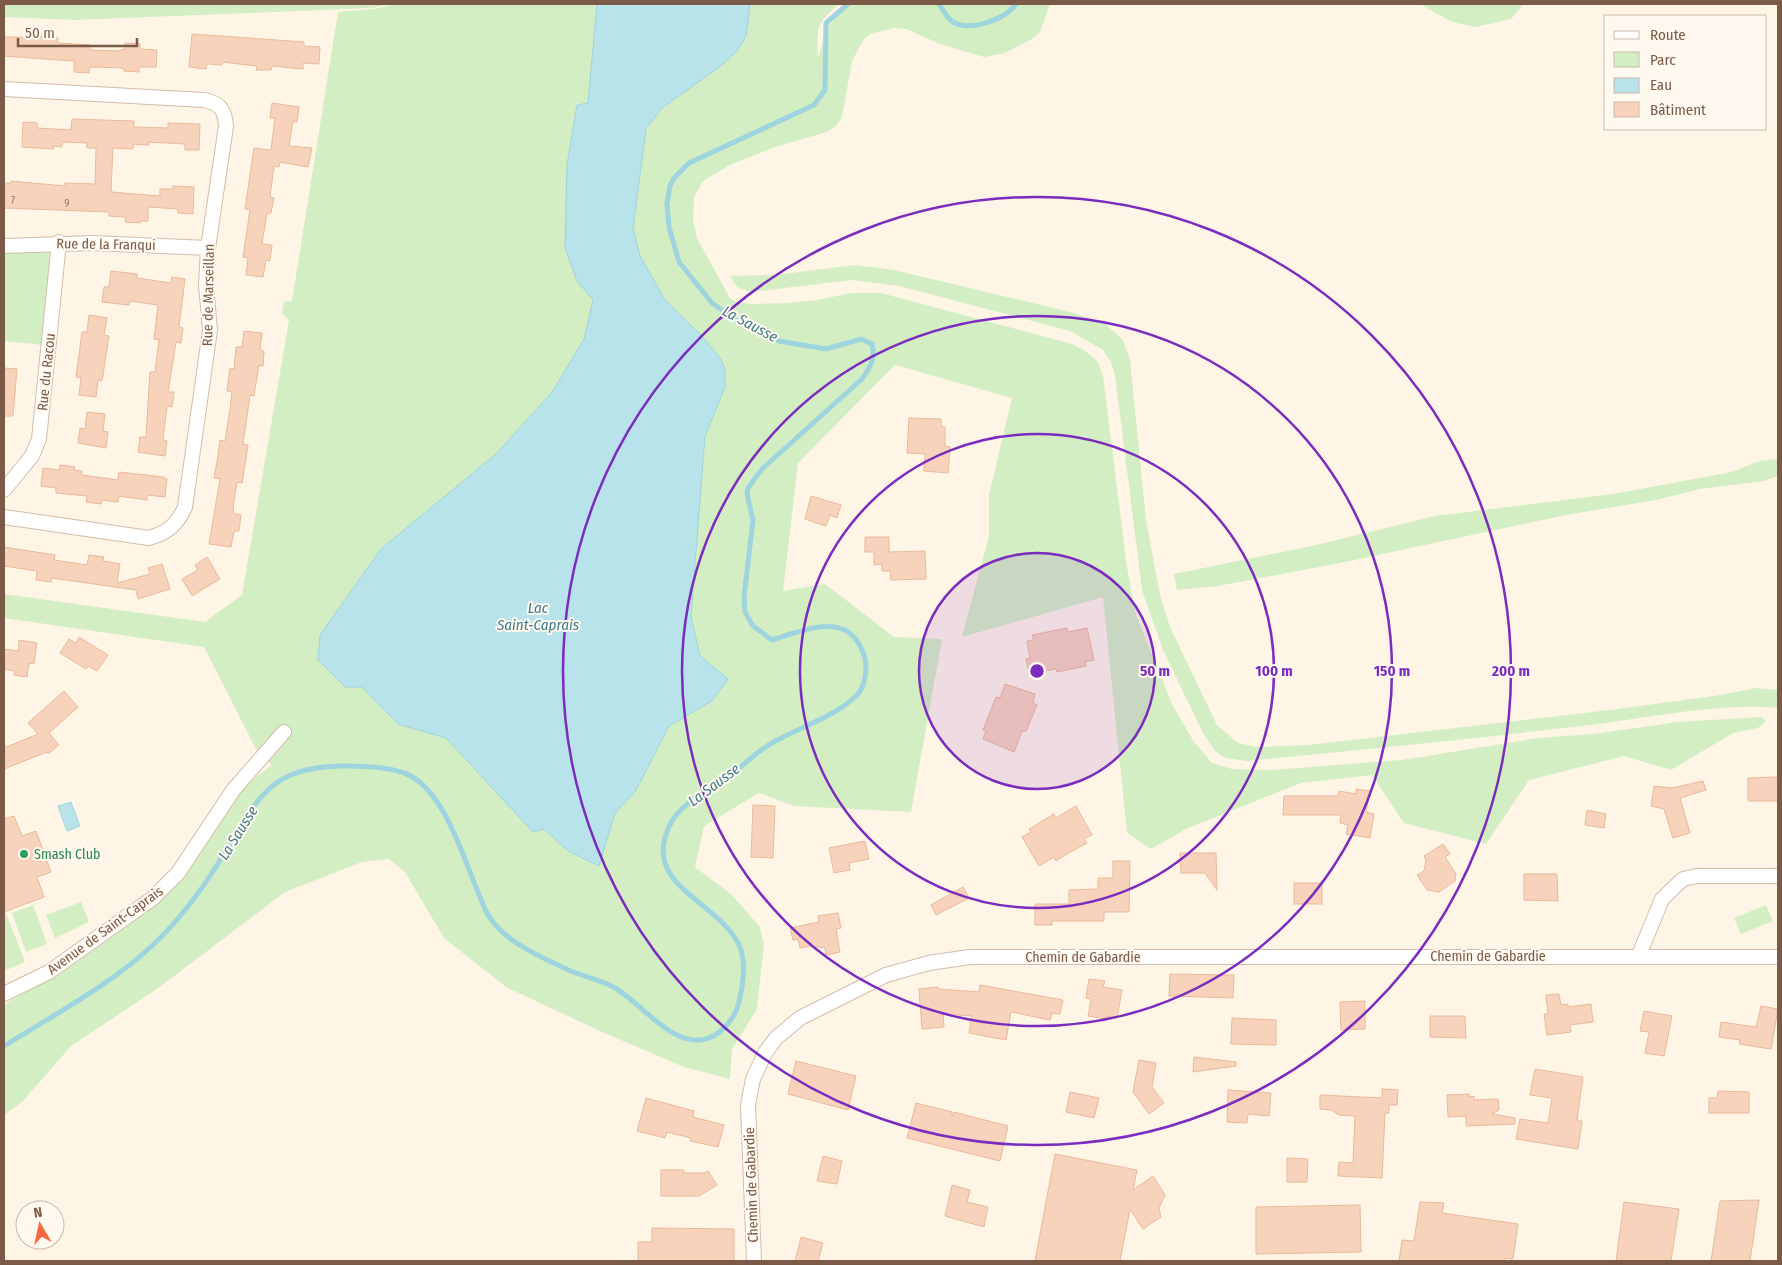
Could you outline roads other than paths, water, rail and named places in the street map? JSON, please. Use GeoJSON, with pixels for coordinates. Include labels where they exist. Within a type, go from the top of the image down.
{"type":"FeatureCollection","features":[{"type":"Feature","properties":{"kind":"street","name":"Rue de Marseillan"},"geometry":{"type":"LineString","coordinates":[[4,89],[204,100],[220,106],[224,111],[226,126],[208,248],[206,285],[210,330],[184,508],[177,522],[166,532],[149,538],[4,517]]}},
{"type":"Feature","properties":{"kind":"street","name":"Rue de la Franqui"},"geometry":{"type":"LineString","coordinates":[[4,246],[59,242],[208,248]]}},
{"type":"Feature","properties":{"kind":"street","name":"Rue du Racou"},"geometry":{"type":"LineString","coordinates":[[4,490],[32,456],[39,439],[59,242]]}},
{"type":"Feature","properties":{"kind":"street","name":"Avenue de Saint-Caprais"},"geometry":{"type":"LineString","coordinates":[[4,994],[49,972],[153,898],[178,873],[234,789],[264,758],[284,732]]}},
{"type":"Feature","properties":{"kind":"street"},"geometry":{"type":"LineString","coordinates":[[1639,956],[1662,899],[1683,879],[1698,876],[1778,876]]}},
{"type":"Feature","properties":{"kind":"street","name":"Chemin de Gabardie"},"geometry":{"type":"LineString","coordinates":[[754,1261],[748,1105],[753,1079],[759,1065],[776,1038],[800,1018],[886,975],[928,963],[970,957],[1778,957]]}},
{"type":"Feature","properties":{"kind":"water","name":"Lac Saint-Caprais"},"geometry":{"type":"Polygon","coordinates":[[[597,4],[749,4],[750,6],[746,36],[737,51],[721,66],[662,108],[646,129],[633,228],[640,256],[665,300],[700,334],[720,358],[725,369],[725,387],[705,436],[691,616],[700,656],[728,679],[712,701],[669,726],[635,792],[615,813],[599,866],[568,851],[544,829],[533,832],[446,738],[398,724],[362,687],[345,687],[318,660],[320,635],[381,549],[496,454],[553,391],[584,339],[593,300],[577,281],[565,248],[567,165],[577,105],[588,103],[597,4]]]}},
{"type":"Feature","properties":{"kind":"water"},"geometry":{"type":"Polygon","coordinates":[[[71,802],[80,826],[67,831],[58,806],[71,802]]]}},
{"type":"Feature","properties":{"kind":"waterway","name":"La Sausse"},"geometry":{"type":"LineString","coordinates":[[4,1046],[101,986],[155,943],[197,894],[244,821],[268,790],[282,780],[299,772],[321,767],[349,766],[391,769],[419,781],[432,795],[444,813],[487,913],[502,932],[524,948],[571,971],[615,988],[659,1024],[683,1038],[696,1040],[709,1038],[714,1036],[728,1023],[735,1013],[742,989],[743,967],[740,947],[730,930],[672,877],[664,861],[664,843],[672,821],[688,804],[722,782],[765,747],[816,722],[847,704],[856,696],[865,679],[866,667],[863,652],[851,634],[842,629],[819,627],[772,640],[753,626],[745,612],[744,597],[753,520],[747,494],[748,488],[762,469],[862,379],[872,363],[873,349],[872,344],[861,339],[826,349],[779,341],[739,322],[712,303],[679,262],[669,227],[667,204],[670,186],[674,178],[689,163],[814,105],[825,90],[826,23],[848,4]]}},
{"type":"Feature","properties":{"kind":"waterway","name":"La Sausse"},"geometry":{"type":"LineString","coordinates":[[939,4],[953,22],[969,26],[996,19],[1004,15],[1016,4]]}},
{"type":"Feature","properties":{"kind":"place","name":"Smash Club"},"geometry":{"type":"Point","coordinates":[24,854]}}]}
